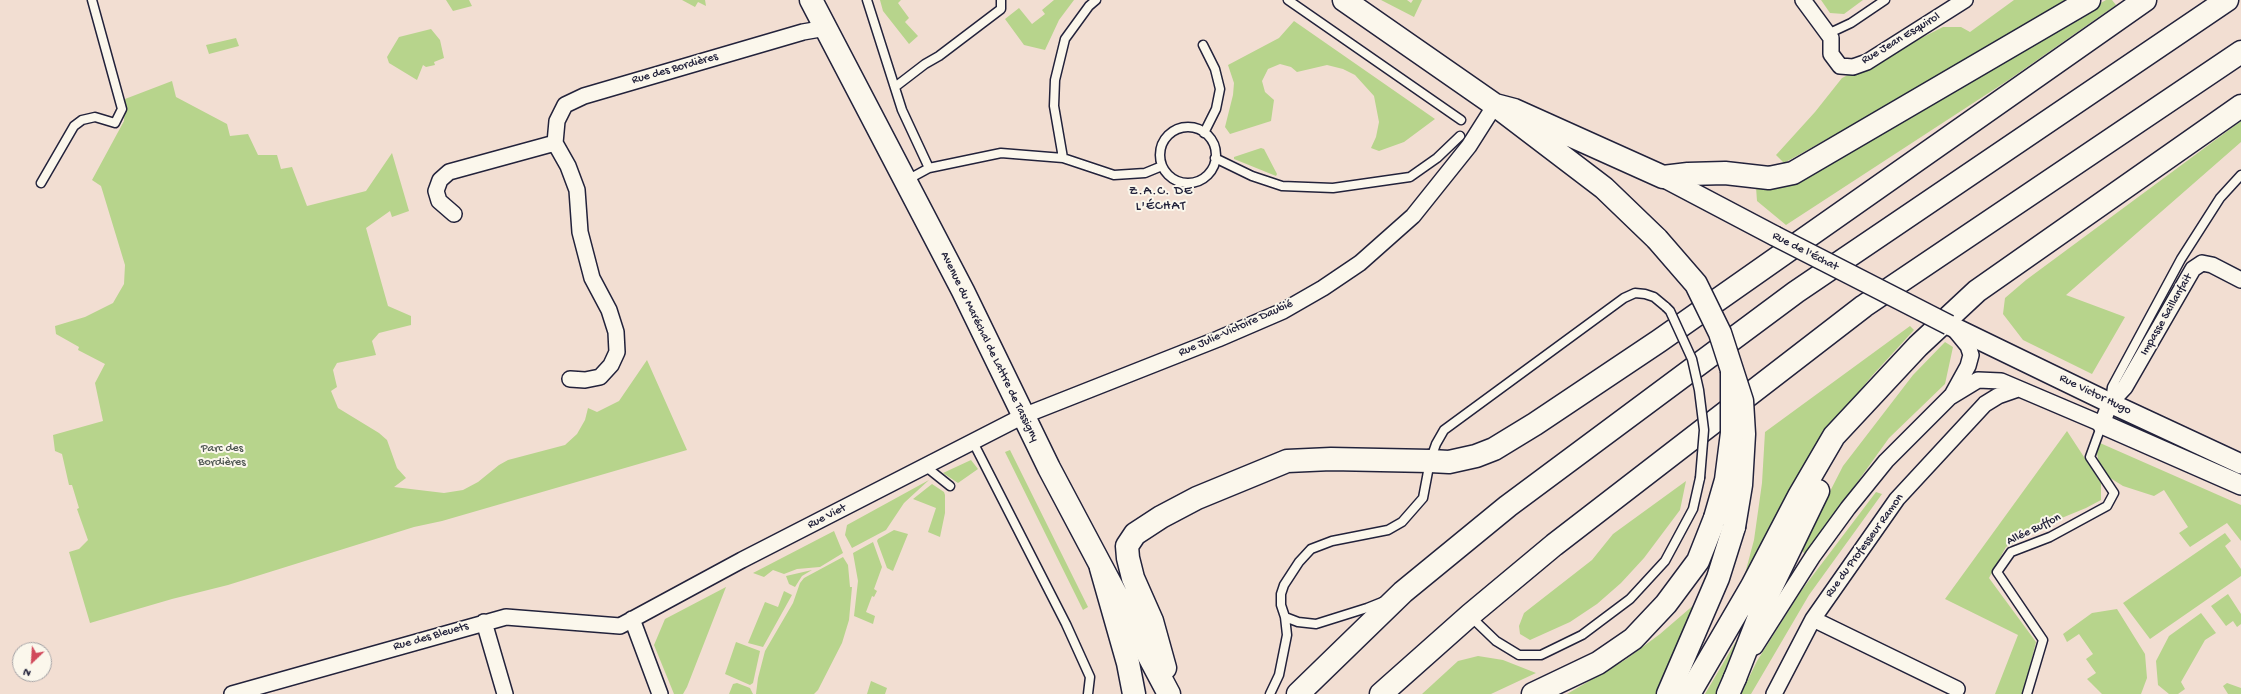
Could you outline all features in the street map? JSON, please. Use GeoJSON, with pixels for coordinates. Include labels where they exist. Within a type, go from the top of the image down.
{"type":"FeatureCollection","features":[{"type":"Feature","properties":{"kind":"main road","name":"Avenue du Maréchal de Lattre de Tassigny"},"geometry":{"type":"LineString","coordinates":[[811,0],[963,291],[1023,416],[1101,568],[1170,694]]}},
{"type":"Feature","properties":{"kind":"main road"},"geometry":{"type":"LineString","coordinates":[[1495,105],[1514,110],[1662,177],[1725,173],[1769,178],[1793,173],[2089,0]]}},
{"type":"Feature","properties":{"kind":"main road"},"geometry":{"type":"LineString","coordinates":[[1170,694],[1152,622],[1133,578],[1128,558],[1127,546],[1135,534],[1197,498],[1287,460],[1331,459],[1449,462],[1476,456],[1494,449],[1535,424],[1659,341],[2145,0]]}},
{"type":"Feature","properties":{"kind":"main road"},"geometry":{"type":"LineString","coordinates":[[1298,694],[1403,592],[1508,506],[1796,292],[2227,0]]}},
{"type":"Feature","properties":{"kind":"main road"},"geometry":{"type":"LineString","coordinates":[[1347,2],[1495,105],[1604,188],[1658,239],[1696,284],[1720,333],[1732,372],[1731,441],[1726,480],[1724,523],[1718,578],[1668,694]]}},
{"type":"Feature","properties":{"kind":"main road"},"geometry":{"type":"LineString","coordinates":[[1381,694],[1470,615],[1598,511],[1864,306],[2241,52]]}},
{"type":"Feature","properties":{"kind":"main road"},"geometry":{"type":"LineString","coordinates":[[1689,694],[1752,586],[1799,496],[1834,436],[1918,346],[1978,291],[2241,106]]}},
{"type":"Feature","properties":{"kind":"main road"},"geometry":{"type":"LineString","coordinates":[[1732,686],[1768,594],[1812,502],[1864,405]]}},
{"type":"Feature","properties":{"kind":"main road"},"geometry":{"type":"LineString","coordinates":[[1533,694],[1598,663],[1633,639],[1666,604],[1724,523]]}},
{"type":"Feature","properties":{"kind":"main road"},"geometry":{"type":"LineString","coordinates":[[1101,568],[1128,663],[1134,694]]}},
{"type":"Feature","properties":{"kind":"street","name":"Rue Jean Esquirol"},"geometry":{"type":"LineString","coordinates":[[1804,0],[1830,38],[1831,54],[1840,66],[1853,67],[1867,62],[1965,0]]}},
{"type":"Feature","properties":{"kind":"street","name":"Rue des Bordières"},"geometry":{"type":"LineString","coordinates":[[555,143],[557,121],[565,105],[584,96],[802,32],[826,28]]}},
{"type":"Feature","properties":{"kind":"street","name":"Rue Julie-Victoire Daubié"},"geometry":{"type":"LineString","coordinates":[[1023,416],[1211,342],[1283,311],[1360,263],[1414,216],[1469,146],[1495,105]]}},
{"type":"Feature","properties":{"kind":"street"},"geometry":{"type":"LineString","coordinates":[[454,214],[438,201],[436,191],[440,180],[449,172],[555,143],[568,166],[576,190],[580,232],[592,278],[609,310],[616,332],[617,352],[611,365],[600,377],[585,380],[570,379]]}},
{"type":"Feature","properties":{"kind":"street","name":"Rue de l'Échat"},"geometry":{"type":"LineString","coordinates":[[1662,177],[1949,325]]}},
{"type":"Feature","properties":{"kind":"street","name":"Impasse Saillanfait"},"geometry":{"type":"LineString","coordinates":[[2102,424],[2110,404],[2125,387],[2194,269],[2202,264],[2212,265],[2241,280]]}},
{"type":"Feature","properties":{"kind":"street"},"geometry":{"type":"LineString","coordinates":[[1949,325],[1968,346],[1970,355],[1968,366],[1950,397]]}},
{"type":"Feature","properties":{"kind":"street","name":"Rue Victor Hugo"},"geometry":{"type":"LineString","coordinates":[[1949,325],[2110,404],[2241,464]]}},
{"type":"Feature","properties":{"kind":"street"},"geometry":{"type":"LineString","coordinates":[[1732,686],[1813,556],[1848,508],[1886,461],[1950,397],[1978,380],[2001,381],[2102,424]]}},
{"type":"Feature","properties":{"kind":"street","name":"Rue du Professeur Ramon"},"geometry":{"type":"LineString","coordinates":[[1774,694],[1813,619],[1897,499],[1985,404],[1998,396],[2018,389]]}},
{"type":"Feature","properties":{"kind":"street","name":"Rue Viet"},"geometry":{"type":"LineString","coordinates":[[632,619],[1023,416]]}},
{"type":"Feature","properties":{"kind":"street","name":"Rue Victor Hugo"},"geometry":{"type":"LineString","coordinates":[[2102,424],[2241,485]]}},
{"type":"Feature","properties":{"kind":"street","name":"Rue des Bleuets"},"geometry":{"type":"LineString","coordinates":[[232,694],[506,617],[620,626],[632,619]]}},
{"type":"Feature","properties":{"kind":"street"},"geometry":{"type":"LineString","coordinates":[[632,619],[660,694]]}},
{"type":"Feature","properties":{"kind":"street"},"geometry":{"type":"LineString","coordinates":[[1813,619],[1957,689]]}},
{"type":"Feature","properties":{"kind":"street"},"geometry":{"type":"LineString","coordinates":[[484,622],[505,694]]}},
{"type":"Feature","properties":{"kind":"lane"},"geometry":{"type":"LineString","coordinates":[[41,183],[74,126],[82,120],[95,117],[115,123],[122,109],[92,0]]}},
{"type":"Feature","properties":{"kind":"lane"},"geometry":{"type":"LineString","coordinates":[[867,0],[902,110],[929,168]]}},
{"type":"Feature","properties":{"kind":"lane"},"geometry":{"type":"LineString","coordinates":[[895,87],[1001,9],[1001,0]]}},
{"type":"Feature","properties":{"kind":"lane"},"geometry":{"type":"LineString","coordinates":[[1064,158],[1054,106],[1055,80],[1065,39],[1088,6],[1096,0]]}},
{"type":"Feature","properties":{"kind":"lane"},"geometry":{"type":"LineString","coordinates":[[1288,0],[1462,120]]}},
{"type":"Feature","properties":{"kind":"lane"},"geometry":{"type":"LineString","coordinates":[[1830,38],[1834,31],[1852,23],[1885,0]]}},
{"type":"Feature","properties":{"kind":"lane"},"geometry":{"type":"LineString","coordinates":[[1203,45],[1215,69],[1220,89],[1216,109],[1204,133]]}},
{"type":"Feature","properties":{"kind":"lane"},"geometry":{"type":"LineString","coordinates":[[1182,128],[1190,128],[1204,133],[1213,144],[1216,158],[1209,173],[1204,178],[1188,183],[1172,178],[1162,166],[1160,150],[1168,136],[1182,128]]}},
{"type":"Feature","properties":{"kind":"lane"},"geometry":{"type":"LineString","coordinates":[[1216,158],[1242,172],[1282,186],[1333,188],[1410,177],[1437,158],[1460,136]]}},
{"type":"Feature","properties":{"kind":"lane"},"geometry":{"type":"LineString","coordinates":[[905,182],[929,168],[1001,153],[1064,158],[1114,175],[1145,173],[1162,166]]}},
{"type":"Feature","properties":{"kind":"lane"},"geometry":{"type":"LineString","coordinates":[[2110,404],[2112,387],[2181,259],[2220,198],[2241,176]]}},
{"type":"Feature","properties":{"kind":"lane"},"geometry":{"type":"LineString","coordinates":[[1270,694],[1279,675],[1287,635],[1285,616],[1280,605],[1284,585],[1311,549],[1332,541],[1388,530],[1402,522],[1422,498],[1430,461],[1436,444],[1444,430],[1624,298],[1636,293],[1654,297],[1670,311],[1692,359],[1699,390],[1704,430],[1700,478],[1694,509],[1665,561],[1630,599],[1582,635],[1541,655],[1519,655],[1496,641],[1470,615]]}},
{"type":"Feature","properties":{"kind":"lane","name":"Allée Buffon"},"geometry":{"type":"LineString","coordinates":[[2027,694],[2043,640],[1996,572],[2011,552],[2050,537],[2107,506],[2114,493],[2090,457],[2102,424]]}},
{"type":"Feature","properties":{"kind":"lane"},"geometry":{"type":"LineString","coordinates":[[973,442],[1066,624],[1090,677],[1088,694]]}},
{"type":"Feature","properties":{"kind":"lane"},"geometry":{"type":"LineString","coordinates":[[925,466],[950,486]]}},
{"type":"Feature","properties":{"kind":"lane"},"geometry":{"type":"LineString","coordinates":[[1285,616],[1298,622],[1316,624],[1367,608],[1403,592]]}},
{"type":"Feature","properties":{"kind":"green space"},"geometry":{"type":"Polygon","coordinates":[[[446,0],[469,0],[472,6],[453,11],[446,0]]]}},
{"type":"Feature","properties":{"kind":"green space"},"geometry":{"type":"Polygon","coordinates":[[[682,0],[705,0],[706,6],[698,2],[695,7],[682,0]]]}},
{"type":"Feature","properties":{"kind":"green space"},"geometry":{"type":"Polygon","coordinates":[[[880,0],[901,0],[898,3],[909,18],[905,22],[918,36],[909,44],[883,11],[880,0]]]}},
{"type":"Feature","properties":{"kind":"green space"},"geometry":{"type":"Polygon","coordinates":[[[1054,0],[1074,0],[1059,20],[1045,50],[1024,45],[1005,19],[1019,8],[1032,24],[1045,14],[1042,10],[1054,0]]]}},
{"type":"Feature","properties":{"kind":"green space"},"geometry":{"type":"Polygon","coordinates":[[[1381,0],[1407,0],[1411,3],[1413,0],[1422,0],[1414,17],[1381,0]]]}},
{"type":"Feature","properties":{"kind":"green space"},"geometry":{"type":"Polygon","coordinates":[[[1821,0],[1863,0],[1844,14],[1830,13],[1821,0]]]}},
{"type":"Feature","properties":{"kind":"green space"},"geometry":{"type":"Polygon","coordinates":[[[2014,0],[2068,0],[1976,52],[1908,94],[1784,163],[1776,155],[1815,112],[1842,78],[1943,27],[1961,27],[1970,32],[2014,0]]]}},
{"type":"Feature","properties":{"kind":"green space"},"geometry":{"type":"Polygon","coordinates":[[[2106,0],[2112,0],[2116,5],[2007,81],[1786,225],[1757,201],[1756,187],[1788,186],[1812,175],[1992,64],[2106,0]]]}},
{"type":"Feature","properties":{"kind":"green space"},"geometry":{"type":"Polygon","coordinates":[[[1294,21],[1435,119],[1404,142],[1379,151],[1371,148],[1376,137],[1379,122],[1374,96],[1355,75],[1343,69],[1327,65],[1297,72],[1291,67],[1280,64],[1268,69],[1262,81],[1265,92],[1274,100],[1271,121],[1230,134],[1225,127],[1233,95],[1234,83],[1228,65],[1279,38],[1294,21]]]}},
{"type":"Feature","properties":{"kind":"green space"},"geometry":{"type":"Polygon","coordinates":[[[431,29],[440,40],[444,58],[434,62],[435,65],[426,67],[423,65],[417,80],[389,63],[387,57],[399,37],[431,29]]]}},
{"type":"Feature","properties":{"kind":"green space"},"geometry":{"type":"Polygon","coordinates":[[[236,38],[239,46],[209,54],[206,45],[236,38]]]}},
{"type":"Feature","properties":{"kind":"green space","name":"Parc des Bordières"},"geometry":{"type":"Polygon","coordinates":[[[172,81],[176,97],[227,124],[230,136],[248,134],[258,155],[277,155],[281,169],[292,167],[307,206],[366,191],[392,153],[409,211],[392,217],[390,211],[366,228],[388,306],[411,316],[411,325],[379,333],[372,341],[376,355],[337,363],[333,370],[337,387],[331,391],[338,408],[379,433],[387,440],[397,468],[406,478],[394,487],[444,493],[463,490],[478,482],[499,465],[508,460],[565,445],[577,434],[585,420],[588,408],[597,412],[619,401],[647,360],[687,450],[442,521],[414,527],[228,585],[172,599],[90,623],[69,552],[79,549],[88,540],[77,509],[79,508],[72,485],[69,485],[62,454],[55,451],[53,435],[103,421],[95,383],[105,364],[78,350],[79,347],[56,334],[55,326],[85,317],[113,303],[124,284],[125,265],[101,186],[92,180],[124,121],[125,99],[172,81]]]}},
{"type":"Feature","properties":{"kind":"green space"},"geometry":{"type":"Polygon","coordinates":[[[2241,121],[2241,142],[2066,295],[2125,317],[2092,374],[2023,340],[2003,314],[2005,298],[2026,280],[2241,121]]]}},
{"type":"Feature","properties":{"kind":"green space"},"geometry":{"type":"Polygon","coordinates":[[[1261,148],[1264,149],[1277,174],[1276,176],[1234,159],[1234,157],[1261,148]]]}},
{"type":"Feature","properties":{"kind":"green space"},"geometry":{"type":"Polygon","coordinates":[[[1910,326],[1914,330],[1871,377],[1829,429],[1742,585],[1754,540],[1762,483],[1765,432],[1910,326]]]}},
{"type":"Feature","properties":{"kind":"green space"},"geometry":{"type":"Polygon","coordinates":[[[1945,342],[1953,347],[1945,384],[1889,438],[1805,555],[1801,548],[1843,466],[1913,375],[1945,342]]]}},
{"type":"Feature","properties":{"kind":"green space"},"geometry":{"type":"Polygon","coordinates":[[[2067,431],[2101,483],[2101,500],[2086,508],[2047,524],[2006,547],[1989,578],[2036,642],[2023,694],[1995,694],[2018,635],[1945,599],[2067,431]]]}},
{"type":"Feature","properties":{"kind":"green space"},"geometry":{"type":"Polygon","coordinates":[[[2100,443],[2241,505],[2241,541],[2227,523],[2190,547],[2179,533],[2188,527],[2164,490],[2154,496],[2123,486],[2107,476],[2099,464],[2097,453],[2100,443]]]}},
{"type":"Feature","properties":{"kind":"green space"},"geometry":{"type":"Polygon","coordinates":[[[1010,450],[1088,607],[1083,610],[1005,452],[1010,450]]]}},
{"type":"Feature","properties":{"kind":"green space"},"geometry":{"type":"Polygon","coordinates":[[[971,460],[978,469],[958,483],[943,473],[971,460]]]}},
{"type":"Feature","properties":{"kind":"green space"},"geometry":{"type":"Polygon","coordinates":[[[929,480],[904,503],[886,530],[852,548],[845,535],[847,525],[929,480]]]}},
{"type":"Feature","properties":{"kind":"green space"},"geometry":{"type":"Polygon","coordinates":[[[1686,481],[1680,510],[1644,558],[1621,583],[1597,604],[1570,622],[1530,640],[1520,634],[1519,626],[1524,613],[1592,560],[1613,534],[1686,481]]]}},
{"type":"Feature","properties":{"kind":"green space"},"geometry":{"type":"Polygon","coordinates":[[[932,484],[944,492],[945,495],[945,513],[940,537],[928,532],[936,508],[913,499],[932,484]]]}},
{"type":"Feature","properties":{"kind":"green space"},"geometry":{"type":"Polygon","coordinates":[[[1876,492],[1882,494],[1809,595],[1751,694],[1741,694],[1757,661],[1801,591],[1876,492]]]}},
{"type":"Feature","properties":{"kind":"green space"},"geometry":{"type":"Polygon","coordinates":[[[894,530],[908,534],[893,571],[887,568],[877,541],[894,530]]]}},
{"type":"Feature","properties":{"kind":"green space"},"geometry":{"type":"Polygon","coordinates":[[[834,531],[843,553],[820,567],[797,569],[784,574],[773,570],[764,577],[753,573],[834,531]]]}},
{"type":"Feature","properties":{"kind":"green space"},"geometry":{"type":"Polygon","coordinates":[[[2225,533],[2231,541],[2225,546],[2241,569],[2241,576],[2150,639],[2123,603],[2225,533]]]}},
{"type":"Feature","properties":{"kind":"green space"},"geometry":{"type":"Polygon","coordinates":[[[873,542],[882,567],[874,589],[877,591],[874,597],[872,596],[866,612],[875,616],[873,624],[854,616],[858,581],[853,553],[873,542]]]}},
{"type":"Feature","properties":{"kind":"green space"},"geometry":{"type":"Polygon","coordinates":[[[843,557],[848,565],[850,587],[852,587],[849,620],[842,643],[818,690],[814,694],[756,694],[758,678],[765,651],[793,603],[800,583],[804,578],[843,557]]]}},
{"type":"Feature","properties":{"kind":"green space"},"geometry":{"type":"Polygon","coordinates":[[[812,570],[802,576],[795,587],[789,584],[786,576],[812,570]]]}},
{"type":"Feature","properties":{"kind":"green space"},"geometry":{"type":"Polygon","coordinates":[[[726,587],[687,687],[683,694],[674,694],[654,645],[665,619],[726,587]]]}},
{"type":"Feature","properties":{"kind":"green space"},"geometry":{"type":"Polygon","coordinates":[[[784,591],[792,595],[763,647],[748,643],[765,602],[778,607],[784,591]]]}},
{"type":"Feature","properties":{"kind":"green space"},"geometry":{"type":"Polygon","coordinates":[[[2228,594],[2241,614],[2241,624],[2237,627],[2233,621],[2226,626],[2211,606],[2228,594]]]}},
{"type":"Feature","properties":{"kind":"green space"},"geometry":{"type":"Polygon","coordinates":[[[1696,603],[1658,694],[1567,694],[1625,660],[1660,634],[1696,603]]]}},
{"type":"Feature","properties":{"kind":"green space"},"geometry":{"type":"Polygon","coordinates":[[[1756,607],[1717,694],[1705,694],[1756,607]]]}},
{"type":"Feature","properties":{"kind":"green space"},"geometry":{"type":"Polygon","coordinates":[[[2117,609],[2145,654],[2147,678],[2141,694],[2102,694],[2087,679],[2096,673],[2086,659],[2093,654],[2079,634],[2067,642],[2063,634],[2092,613],[2117,609]]]}},
{"type":"Feature","properties":{"kind":"green space"},"geometry":{"type":"Polygon","coordinates":[[[2201,613],[2216,633],[2205,640],[2181,682],[2185,689],[2178,694],[2169,694],[2158,685],[2156,661],[2169,636],[2201,613]]]}},
{"type":"Feature","properties":{"kind":"green space"},"geometry":{"type":"Polygon","coordinates":[[[736,642],[760,651],[753,683],[750,685],[725,674],[736,642]]]}},
{"type":"Feature","properties":{"kind":"green space"},"geometry":{"type":"Polygon","coordinates":[[[1478,656],[1503,660],[1536,673],[1491,694],[1422,694],[1458,661],[1478,656]]]}},
{"type":"Feature","properties":{"kind":"green space"},"geometry":{"type":"Polygon","coordinates":[[[871,681],[887,688],[885,694],[867,694],[871,681]]]}},
{"type":"Feature","properties":{"kind":"green space"},"geometry":{"type":"Polygon","coordinates":[[[737,683],[750,688],[753,694],[729,694],[733,684],[737,683]]]}},
{"type":"Feature","properties":{"kind":"green space"},"geometry":{"type":"Polygon","coordinates":[[[2227,683],[2241,688],[2241,694],[2228,694],[2223,686],[2227,683]]]}},
{"type":"Feature","properties":{"kind":"district","name":"Z.A.C. DE L'ÉCHAT"},"geometry":{"type":"Point","coordinates":[1161,200]}}]}
